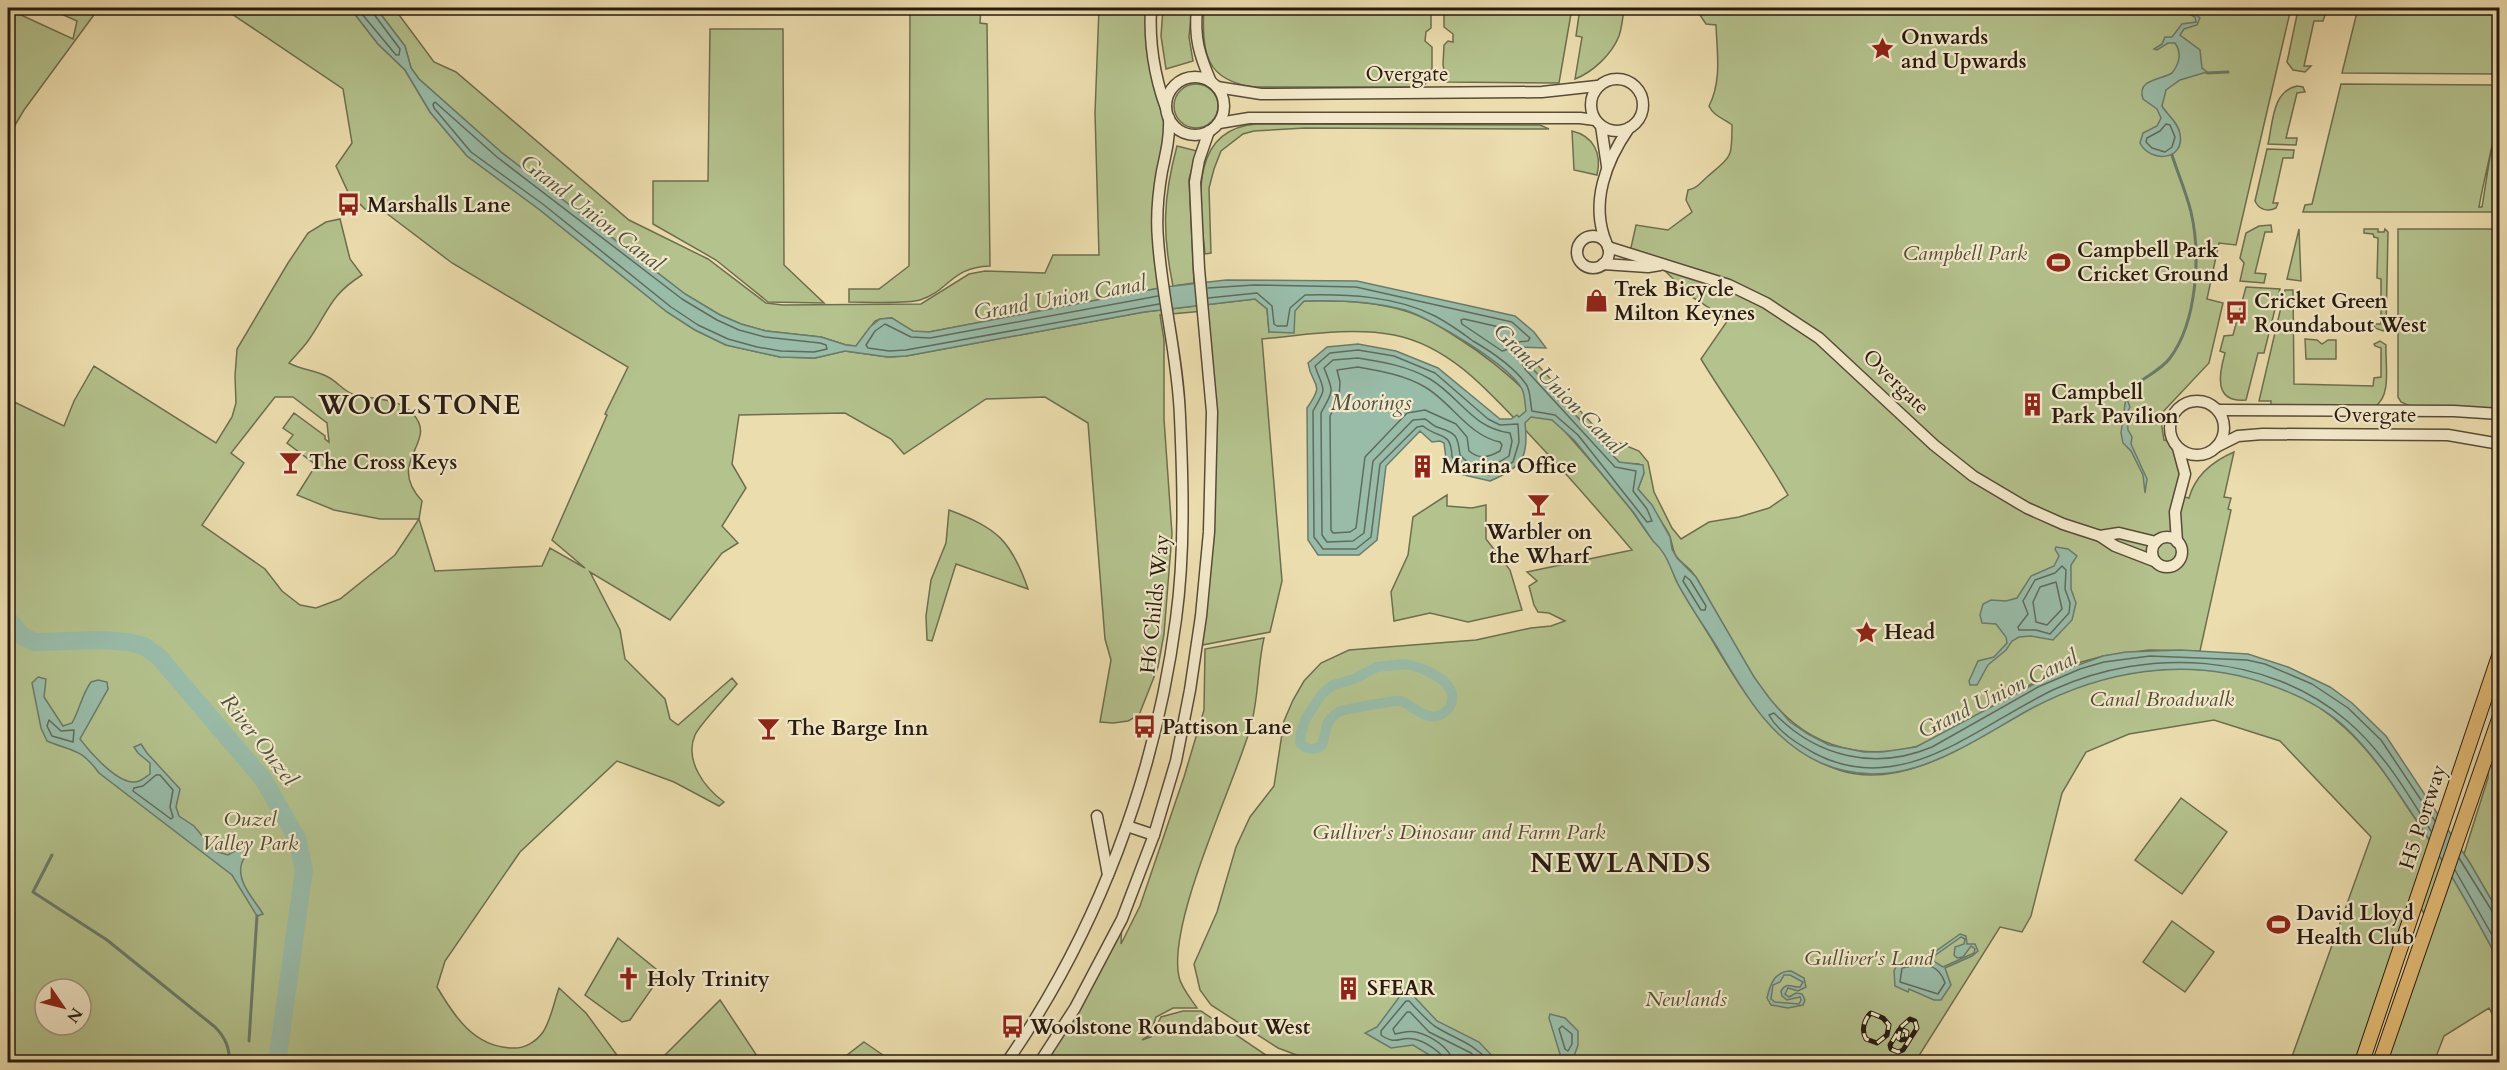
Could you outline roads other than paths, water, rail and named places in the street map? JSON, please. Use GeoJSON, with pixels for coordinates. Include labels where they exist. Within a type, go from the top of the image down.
{"type":"FeatureCollection","features":[{"type":"Feature","properties":{"kind":"main road","name":"H5 Portway"},"geometry":{"type":"LineString","coordinates":[[2362,1062],[2499,653]]}},
{"type":"Feature","properties":{"kind":"main road","name":"H5 Portway"},"geometry":{"type":"LineString","coordinates":[[2380,1062],[2499,716]]}},
{"type":"Feature","properties":{"kind":"street","name":"H6 Childs Way"},"geometry":{"type":"LineString","coordinates":[[1007,1062],[1051,994],[1092,915],[1108,875],[1150,755],[1174,635],[1183,530],[1180,414],[1172,339],[1161,270],[1157,218],[1159,189],[1170,135],[1168,114],[1158,86],[1151,48],[1151,8]]}},
{"type":"Feature","properties":{"kind":"street"},"geometry":{"type":"LineString","coordinates":[[1197,8],[1196,41],[1199,54],[1224,100],[1219,123]]}},
{"type":"Feature","properties":{"kind":"street"},"geometry":{"type":"LineString","coordinates":[[1214,84],[1195,77],[1179,82],[1169,95],[1168,114],[1174,126],[1191,135],[1209,131],[1219,123],[1249,118],[1574,118],[1598,123],[1615,131],[1629,128]]}},
{"type":"Feature","properties":{"kind":"street"},"geometry":{"type":"LineString","coordinates":[[1599,214],[1608,256],[1603,264],[1591,268],[1582,264],[1577,250],[1599,214],[1607,166],[1629,128],[1640,118],[1642,112],[1640,91],[1628,81],[1620,78],[1612,78],[1597,86],[1590,103],[1598,123],[1607,166]]}},
{"type":"Feature","properties":{"kind":"street","name":"Overgate"},"geometry":{"type":"LineString","coordinates":[[1214,84],[1261,94],[1542,92],[1597,86]]}},
{"type":"Feature","properties":{"kind":"street"},"geometry":{"type":"LineString","coordinates":[[1040,1062],[1075,1008],[1122,919],[1154,835],[1176,761],[1198,636],[1209,532],[1212,412],[1199,269],[1195,182],[1199,160],[1209,131]]}},
{"type":"Feature","properties":{"kind":"street"},"geometry":{"type":"LineString","coordinates":[[1582,241],[1597,237],[1607,245]]}},
{"type":"Feature","properties":{"kind":"street","name":"Overgate"},"geometry":{"type":"LineString","coordinates":[[1607,245],[1651,259],[1660,265],[1729,285],[1766,303],[1819,338],[1934,445],[1973,476],[2027,508],[2063,524],[2100,536],[2115,546],[2154,561]]}},
{"type":"Feature","properties":{"kind":"street","name":"Overgate"},"geometry":{"type":"LineString","coordinates":[[1603,264],[1648,267],[1660,265]]}},
{"type":"Feature","properties":{"kind":"street"},"geometry":{"type":"LineString","coordinates":[[2175,512],[2177,542],[2182,553],[2176,564],[2167,568],[2154,561],[2152,549],[2175,512],[2185,474],[2221,440],[2224,425],[2218,410],[2206,402],[2188,402],[2177,409],[2170,428],[2185,474]]}},
{"type":"Feature","properties":{"kind":"street","name":"Overgate"},"geometry":{"type":"LineString","coordinates":[[2218,410],[2454,411],[2499,414]]}},
{"type":"Feature","properties":{"kind":"street","name":"Overgate"},"geometry":{"type":"LineString","coordinates":[[2216,447],[2238,436],[2263,434],[2448,435],[2499,444]]}},
{"type":"Feature","properties":{"kind":"street"},"geometry":{"type":"LineString","coordinates":[[2178,448],[2190,454],[2204,454]]}},
{"type":"Feature","properties":{"kind":"street","name":"Overgate"},"geometry":{"type":"LineString","coordinates":[[2100,536],[2119,533],[2157,541]]}},
{"type":"Feature","properties":{"kind":"street"},"geometry":{"type":"LineString","coordinates":[[2157,541],[2169,537],[2177,542]]}},
{"type":"Feature","properties":{"kind":"street"},"geometry":{"type":"LineString","coordinates":[[1097,816],[1108,875]]}},
{"type":"Feature","properties":{"kind":"street"},"geometry":{"type":"LineString","coordinates":[[1127,826],[1154,835]]}},
{"type":"Feature","properties":{"kind":"water","name":"Moorings"},"geometry":{"type":"Polygon","coordinates":[[[350,8],[376,8],[405,46],[411,68],[419,79],[501,152],[685,294],[720,315],[766,331],[821,337],[856,346],[870,327],[880,319],[892,318],[913,331],[929,332],[1165,287],[1226,280],[1357,281],[1515,316],[1534,332],[1546,348],[1519,347],[1530,366],[1619,462],[1643,465],[1644,473],[1638,489],[1652,505],[1670,537],[1672,549],[1677,558],[1696,577],[1754,677],[1770,699],[1790,722],[1808,734],[1829,745],[1864,752],[1916,747],[2053,674],[2103,656],[2126,652],[2181,650],[2248,654],[2288,667],[2330,687],[2352,703],[2386,736],[2470,863],[2499,913],[2499,962],[2444,863],[2378,764],[2336,719],[2290,693],[2239,676],[2208,671],[2176,669],[2145,672],[2114,677],[2054,698],[1952,753],[1902,771],[1876,774],[1849,772],[1821,763],[1787,742],[1760,714],[1687,600],[1662,551],[1574,440],[1552,420],[1531,417],[1525,423],[1526,444],[1521,460],[1510,471],[1490,481],[1460,474],[1446,459],[1444,443],[1432,442],[1420,431],[1386,466],[1377,540],[1359,555],[1318,555],[1308,540],[1307,408],[1317,388],[1308,363],[1327,347],[1358,344],[1396,351],[1438,368],[1500,419],[1511,419],[1517,415],[1519,417],[1526,411],[1523,391],[1514,379],[1486,356],[1432,322],[1405,310],[1368,303],[1304,301],[1295,311],[1294,333],[1269,332],[1267,309],[1255,299],[1144,312],[906,356],[888,357],[845,351],[815,358],[780,357],[726,345],[695,330],[667,312],[540,210],[467,156],[430,112],[405,70],[378,44],[350,8]]]}},
{"type":"Feature","properties":{"kind":"water"},"geometry":{"type":"Polygon","coordinates":[[[2176,8],[2200,18],[2197,25],[2184,29],[2180,35],[2200,50],[2202,68],[2207,72],[2180,80],[2166,90],[2162,106],[2177,126],[2180,143],[2172,154],[2158,156],[2151,154],[2140,143],[2143,133],[2157,126],[2161,118],[2157,109],[2143,99],[2142,92],[2146,84],[2172,73],[2178,62],[2179,55],[2175,43],[2168,43],[2157,50],[2154,49],[2162,44],[2165,37],[2172,37],[2182,24],[2196,22],[2195,17],[2176,8]]]}},
{"type":"Feature","properties":{"kind":"water"},"geometry":{"type":"Polygon","coordinates":[[[2126,397],[2130,407],[2127,413],[2128,430],[2132,437],[2131,444],[2147,479],[2145,493],[2143,475],[2131,451],[2123,443],[2121,433],[2126,397]]]}},
{"type":"Feature","properties":{"kind":"water"},"geometry":{"type":"Polygon","coordinates":[[[2056,547],[2068,549],[2077,556],[2071,565],[2071,589],[2076,603],[2072,620],[2053,640],[2031,636],[2019,637],[2012,641],[2006,650],[1988,665],[1977,685],[1970,685],[1969,681],[1978,661],[1994,657],[2007,643],[2006,637],[1996,624],[1982,623],[1980,615],[1983,604],[1991,600],[2006,601],[2017,598],[2031,576],[2054,566],[2059,556],[2056,547]]]}},
{"type":"Feature","properties":{"kind":"water"},"geometry":{"type":"Polygon","coordinates":[[[38,677],[46,679],[44,697],[63,726],[72,723],[91,682],[98,680],[107,682],[108,689],[80,739],[110,771],[132,782],[139,781],[150,774],[150,763],[134,747],[141,744],[180,789],[176,807],[179,816],[194,826],[215,851],[228,855],[242,847],[247,849],[241,866],[242,879],[247,891],[263,914],[257,916],[232,875],[99,773],[87,759],[70,749],[47,741],[41,728],[32,683],[38,677]]]}},
{"type":"Feature","properties":{"kind":"water"},"geometry":{"type":"Polygon","coordinates":[[[1960,934],[1966,936],[1967,944],[1975,944],[1978,951],[1945,968],[1951,985],[1941,1000],[1934,1000],[1909,989],[1908,992],[1895,986],[1894,971],[1898,963],[1926,958],[1960,934]],[[1961,937],[1930,959],[1943,967],[1974,953],[1975,949],[1971,946],[1963,957],[1957,958],[1954,955],[1955,947],[1964,944],[1965,939],[1961,937]]]}},
{"type":"Feature","properties":{"kind":"water"},"geometry":{"type":"Polygon","coordinates":[[[1791,971],[1804,978],[1806,987],[1798,991],[1788,988],[1785,994],[1789,997],[1796,993],[1802,994],[1805,1000],[1803,1005],[1788,1008],[1771,1005],[1767,998],[1774,979],[1791,971]],[[1784,975],[1780,982],[1773,985],[1771,999],[1775,1002],[1799,1004],[1800,997],[1787,1000],[1782,996],[1781,991],[1785,986],[1800,987],[1803,982],[1790,975],[1784,975]]]}},
{"type":"Feature","properties":{"kind":"water"},"geometry":{"type":"Polygon","coordinates":[[[1406,988],[1437,1021],[1479,1042],[1498,1062],[1441,1062],[1413,1045],[1391,1048],[1365,1033],[1377,1027],[1406,988]]]}},
{"type":"Feature","properties":{"kind":"water"},"geometry":{"type":"Polygon","coordinates":[[[1550,1014],[1565,1018],[1578,1031],[1578,1045],[1572,1062],[1557,1062],[1560,1054],[1549,1018],[1550,1014]]]}},
{"type":"Feature","properties":{"kind":"waterway"},"geometry":{"type":"LineString","coordinates":[[2195,14],[2197,8]]}},
{"type":"Feature","properties":{"kind":"waterway"},"geometry":{"type":"LineString","coordinates":[[2207,73],[2228,72]]}},
{"type":"Feature","properties":{"kind":"waterway"},"geometry":{"type":"LineString","coordinates":[[2126,397],[2135,386],[2170,358],[2179,343],[2191,307],[2196,268],[2194,229],[2189,205],[2172,155]]}},
{"type":"Feature","properties":{"kind":"waterway","name":"River Ouzel"},"geometry":{"type":"LineString","coordinates":[[8,619],[22,636],[35,642],[103,640],[144,646],[159,657],[263,779],[297,838],[304,870],[277,1062]]}},
{"type":"Feature","properties":{"kind":"waterway"},"geometry":{"type":"LineString","coordinates":[[1404,664],[1420,668],[1445,682],[1452,696],[1451,704],[1444,713],[1432,716],[1423,714],[1400,701],[1345,710],[1338,712],[1330,719],[1322,745],[1311,749],[1300,743],[1306,718],[1322,694],[1333,685],[1354,679],[1377,667],[1404,664]]}},
{"type":"Feature","properties":{"kind":"waterway"},"geometry":{"type":"LineString","coordinates":[[52,855],[33,892],[107,940],[215,1027],[226,1043],[230,1062]]}},
{"type":"Feature","properties":{"kind":"waterway"},"geometry":{"type":"LineString","coordinates":[[249,1041],[257,916]]}},
{"type":"Feature","properties":{"kind":"railway"},"geometry":{"type":"LineString","coordinates":[[1871,1013],[1883,1018],[1889,1025],[1887,1035],[1877,1043],[1866,1039],[1864,1032],[1865,1022],[1871,1013]]}},
{"type":"Feature","properties":{"kind":"railway"},"geometry":{"type":"LineString","coordinates":[[1901,1027],[1898,1038],[1906,1039],[1907,1032],[1901,1029],[1899,1030],[1890,1045],[1891,1049],[1898,1052],[1903,1050],[1917,1028],[1915,1021],[1910,1019],[1901,1027]]}},
{"type":"Feature","properties":{"kind":"place","name":"Onwards and Upwards"},"geometry":{"type":"Point","coordinates":[1883,49]}},
{"type":"Feature","properties":{"kind":"place","name":"Marshalls Lane"},"geometry":{"type":"Point","coordinates":[349,205]}},
{"type":"Feature","properties":{"kind":"place","name":"Campbell Park Cricket Ground"},"geometry":{"type":"Point","coordinates":[2059,262]}},
{"type":"Feature","properties":{"kind":"place","name":"Trek Bicycle Milton Keynes"},"geometry":{"type":"Point","coordinates":[1596,301]}},
{"type":"Feature","properties":{"kind":"place","name":"Cricket Green Roundabout West"},"geometry":{"type":"Point","coordinates":[2236,313]}},
{"type":"Feature","properties":{"kind":"place","name":"Campbell Park Pavilion"},"geometry":{"type":"Point","coordinates":[2033,404]}},
{"type":"Feature","properties":{"kind":"place","name":"The Cross Keys"},"geometry":{"type":"Point","coordinates":[291,462]}},
{"type":"Feature","properties":{"kind":"place","name":"Marina Office"},"geometry":{"type":"Point","coordinates":[1423,466]}},
{"type":"Feature","properties":{"kind":"place","name":"Warbler on the Wharf"},"geometry":{"type":"Point","coordinates":[1539,504]}},
{"type":"Feature","properties":{"kind":"place","name":"Head"},"geometry":{"type":"Point","coordinates":[1866,632]}},
{"type":"Feature","properties":{"kind":"place","name":"Pattison Lane"},"geometry":{"type":"Point","coordinates":[1144,727]}},
{"type":"Feature","properties":{"kind":"place","name":"The Barge Inn"},"geometry":{"type":"Point","coordinates":[769,728]}},
{"type":"Feature","properties":{"kind":"place","name":"David Lloyd Health Club"},"geometry":{"type":"Point","coordinates":[2278,925]}},
{"type":"Feature","properties":{"kind":"place","name":"Holy Trinity"},"geometry":{"type":"Point","coordinates":[629,979]}},
{"type":"Feature","properties":{"kind":"place","name":"SFEAR"},"geometry":{"type":"Point","coordinates":[1349,988]}},
{"type":"Feature","properties":{"kind":"place","name":"Woolstone Roundabout West"},"geometry":{"type":"Point","coordinates":[1012,1027]}},
{"type":"Feature","properties":{"kind":"district","name":"WOOLSTONE"},"geometry":{"type":"Point","coordinates":[420,405]}},
{"type":"Feature","properties":{"kind":"district","name":"NEWLANDS"},"geometry":{"type":"Point","coordinates":[1621,863]}},
{"type":"Feature","properties":{"kind":"water label","name":"Grand Union Canal"},"geometry":{"type":"Point","coordinates":[592,213]}},
{"type":"Feature","properties":{"kind":"water label","name":"Grand Union Canal"},"geometry":{"type":"Point","coordinates":[1060,298]}},
{"type":"Feature","properties":{"kind":"water label","name":"Grand Union Canal"},"geometry":{"type":"Point","coordinates":[1559,389]}},
{"type":"Feature","properties":{"kind":"water label","name":"Grand Union Canal"},"geometry":{"type":"Point","coordinates":[1998,694]}},
{"type":"Feature","properties":{"kind":"park label","name":"Campbell Park"},"geometry":{"type":"Point","coordinates":[1965,253]}},
{"type":"Feature","properties":{"kind":"park label","name":"Canal Broadwalk"},"geometry":{"type":"Point","coordinates":[2162,699]}},
{"type":"Feature","properties":{"kind":"park label","name":"Ouzel Valley Park"},"geometry":{"type":"Point","coordinates":[250,831]}},
{"type":"Feature","properties":{"kind":"park label","name":"Gulliver's Dinosaur and Farm Park"},"geometry":{"type":"Point","coordinates":[1459,832]}},
{"type":"Feature","properties":{"kind":"park label","name":"Gulliver's Land"},"geometry":{"type":"Point","coordinates":[1869,958]}},
{"type":"Feature","properties":{"kind":"park label","name":"Newlands"},"geometry":{"type":"Point","coordinates":[1686,999]}}]}
